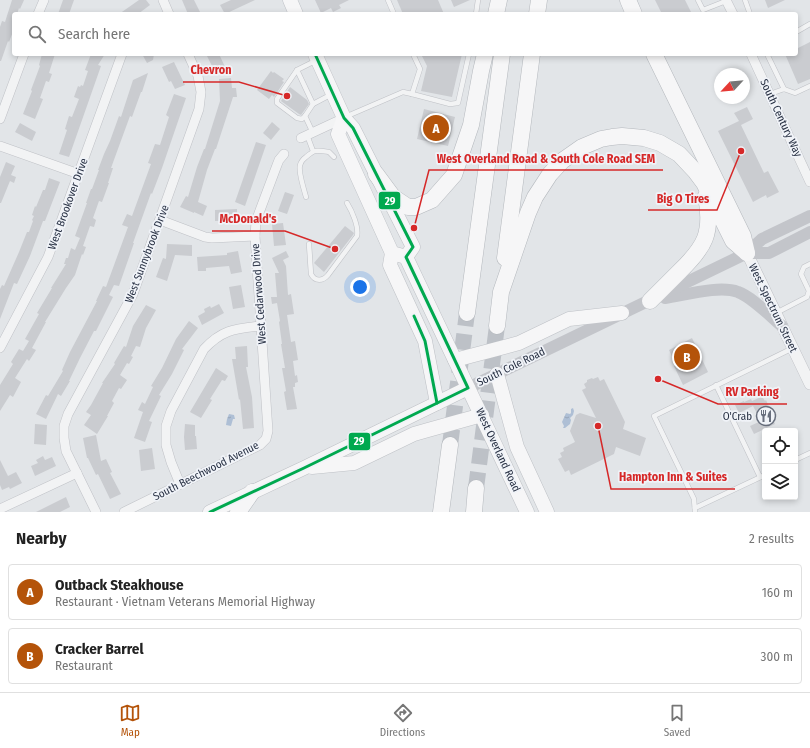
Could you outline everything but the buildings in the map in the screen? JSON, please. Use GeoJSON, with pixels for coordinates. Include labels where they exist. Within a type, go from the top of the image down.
{"type":"FeatureCollection","features":[{"type":"Feature","properties":{"kind":"highway"},"geometry":{"type":"LineString","coordinates":[[496,12],[499,0]]}},
{"type":"Feature","properties":{"kind":"highway"},"geometry":{"type":"LineString","coordinates":[[507,12],[508,0]]}},
{"type":"Feature","properties":{"kind":"highway"},"geometry":{"type":"LineString","coordinates":[[537,12],[539,0]]}},
{"type":"Feature","properties":{"kind":"highway"},"geometry":{"type":"LineString","coordinates":[[628,0],[633,12]]}},
{"type":"Feature","properties":{"kind":"highway"},"geometry":{"type":"LineString","coordinates":[[376,174],[393,198],[408,206],[416,207],[432,200],[454,175],[471,125],[485,56]]}},
{"type":"Feature","properties":{"kind":"highway"},"geometry":{"type":"LineString","coordinates":[[468,313],[502,56]]}},
{"type":"Feature","properties":{"kind":"highway"},"geometry":{"type":"LineString","coordinates":[[497,326],[532,56]]}},
{"type":"Feature","properties":{"kind":"highway"},"geometry":{"type":"LineString","coordinates":[[655,56],[743,236],[747,253]]}},
{"type":"Feature","properties":{"kind":"highway"},"geometry":{"type":"LineString","coordinates":[[501,292],[528,213],[535,197],[545,181],[558,165],[571,154],[600,139],[612,137],[628,136],[649,139],[679,154],[692,167],[704,183],[733,241],[747,253]]}},
{"type":"Feature","properties":{"kind":"highway"},"geometry":{"type":"LineString","coordinates":[[650,301],[690,262],[702,246],[706,235],[708,220],[704,183]]}},
{"type":"Feature","properties":{"kind":"highway"},"geometry":{"type":"LineString","coordinates":[[441,512],[450,445]]}},
{"type":"Feature","properties":{"kind":"highway"},"geometry":{"type":"LineString","coordinates":[[474,512],[476,488]]}},
{"type":"Feature","properties":{"kind":"highway"},"geometry":{"type":"LineString","coordinates":[[238,512],[252,492]]}},
{"type":"Feature","properties":{"kind":"main road"},"geometry":{"type":"LineString","coordinates":[[290,0],[295,12]]}},
{"type":"Feature","properties":{"kind":"main road"},"geometry":{"type":"LineString","coordinates":[[317,56],[344,118],[353,128],[413,247],[406,257],[392,253]]}},
{"type":"Feature","properties":{"kind":"main road"},"geometry":{"type":"LineString","coordinates":[[344,118],[338,134],[392,253],[390,265],[425,341],[437,403]]}},
{"type":"Feature","properties":{"kind":"main road","name":"South Cole Road"},"geometry":{"type":"LineString","coordinates":[[210,512],[304,468],[622,313],[650,301],[747,253],[762,239],[810,216]]}},
{"type":"Feature","properties":{"kind":"main road"},"geometry":{"type":"LineString","coordinates":[[807,234],[808,226],[810,225]]}},
{"type":"Feature","properties":{"kind":"main road","name":"South Cole Road"},"geometry":{"type":"LineString","coordinates":[[747,253],[769,253],[807,234]]}},
{"type":"Feature","properties":{"kind":"main road","name":"West Overland Road"},"geometry":{"type":"LineString","coordinates":[[406,257],[527,512]]}},
{"type":"Feature","properties":{"kind":"main road"},"geometry":{"type":"LineString","coordinates":[[650,301],[710,290],[722,289],[738,292],[759,306],[782,326]]}},
{"type":"Feature","properties":{"kind":"main road"},"geometry":{"type":"LineString","coordinates":[[454,360],[520,343],[569,319],[622,313]]}},
{"type":"Feature","properties":{"kind":"main road"},"geometry":{"type":"LineString","coordinates":[[497,374],[517,447],[547,512]]}},
{"type":"Feature","properties":{"kind":"main road"},"geometry":{"type":"LineString","coordinates":[[304,468],[354,463],[414,434],[482,415]]}},
{"type":"Feature","properties":{"kind":"street"},"geometry":{"type":"LineString","coordinates":[[39,12],[44,0]]}},
{"type":"Feature","properties":{"kind":"street"},"geometry":{"type":"LineString","coordinates":[[163,0],[168,12]]}},
{"type":"Feature","properties":{"kind":"street"},"geometry":{"type":"LineString","coordinates":[[726,0],[732,12]]}},
{"type":"Feature","properties":{"kind":"street"},"geometry":{"type":"LineString","coordinates":[[0,119],[23,56]]}},
{"type":"Feature","properties":{"kind":"street","name":"West Brookover Drive"},"geometry":{"type":"LineString","coordinates":[[0,348],[48,257],[121,56]]}},
{"type":"Feature","properties":{"kind":"street","name":"West Sunnybrook Drive"},"geometry":{"type":"LineString","coordinates":[[96,512],[66,451],[64,426],[68,414],[133,294],[200,109],[201,92],[198,76],[189,56]]}},
{"type":"Feature","properties":{"kind":"street","name":"South Century Way"},"geometry":{"type":"LineString","coordinates":[[752,56],[810,182]]}},
{"type":"Feature","properties":{"kind":"street"},"geometry":{"type":"LineString","coordinates":[[307,135],[344,118]]}},
{"type":"Feature","properties":{"kind":"street"},"geometry":{"type":"LineString","coordinates":[[0,146],[79,174]]}},
{"type":"Feature","properties":{"kind":"street","name":"West Cedarwood Drive"},"geometry":{"type":"LineString","coordinates":[[266,439],[268,431],[255,236],[256,221],[276,165],[284,154]]}},
{"type":"Feature","properties":{"kind":"street"},"geometry":{"type":"LineString","coordinates":[[160,220],[205,237],[255,236]]}},
{"type":"Feature","properties":{"kind":"street","name":"West Spectrum Street"},"geometry":{"type":"LineString","coordinates":[[747,253],[810,384]]}},
{"type":"Feature","properties":{"kind":"street"},"geometry":{"type":"LineString","coordinates":[[180,484],[166,445],[166,426],[171,411],[204,349],[211,342],[226,332],[234,329],[261,326]]}},
{"type":"Feature","properties":{"kind":"street","name":"South Beechwood Avenue"},"geometry":{"type":"LineString","coordinates":[[124,512],[260,445],[266,439]]}},
{"type":"Feature","properties":{"kind":"street"},"geometry":{"type":"LineString","coordinates":[[0,510],[77,473]]}},
{"type":"Feature","properties":{"kind":"lane"},"geometry":{"type":"LineString","coordinates":[[388,0],[393,12]]}},
{"type":"Feature","properties":{"kind":"lane"},"geometry":{"type":"LineString","coordinates":[[476,12],[478,0]]}},
{"type":"Feature","properties":{"kind":"lane"},"geometry":{"type":"LineString","coordinates":[[698,0],[703,10],[726,0]]}},
{"type":"Feature","properties":{"kind":"lane"},"geometry":{"type":"LineString","coordinates":[[744,0],[749,12]]}},
{"type":"Feature","properties":{"kind":"lane"},"geometry":{"type":"LineString","coordinates":[[798,31],[810,24]]}},
{"type":"Feature","properties":{"kind":"lane"},"geometry":{"type":"LineString","coordinates":[[317,56],[297,70],[291,77],[277,99],[277,103],[297,118],[302,119],[313,104],[333,94]]}},
{"type":"Feature","properties":{"kind":"lane"},"geometry":{"type":"LineString","coordinates":[[412,94],[420,69],[414,56]]}},
{"type":"Feature","properties":{"kind":"lane"},"geometry":{"type":"LineString","coordinates":[[344,118],[403,92],[450,104],[458,103],[469,56]]}},
{"type":"Feature","properties":{"kind":"lane"},"geometry":{"type":"LineString","coordinates":[[768,56],[784,89]]}},
{"type":"Feature","properties":{"kind":"lane"},"geometry":{"type":"LineString","coordinates":[[297,70],[313,104]]}},
{"type":"Feature","properties":{"kind":"lane"},"geometry":{"type":"LineString","coordinates":[[770,94],[784,89],[795,93],[810,86]]}},
{"type":"Feature","properties":{"kind":"lane"},"geometry":{"type":"LineString","coordinates":[[305,116],[307,135],[313,151]]}},
{"type":"Feature","properties":{"kind":"lane"},"geometry":{"type":"LineString","coordinates":[[306,197],[300,172],[300,166],[303,160],[313,151],[329,152],[334,157]]}},
{"type":"Feature","properties":{"kind":"lane"},"geometry":{"type":"LineString","coordinates":[[309,244],[311,274],[316,279],[322,280],[328,275],[357,236],[358,229],[347,203]]}},
{"type":"Feature","properties":{"kind":"lane"},"geometry":{"type":"LineString","coordinates":[[776,313],[807,297],[809,291],[801,274],[804,267],[810,264]]}},
{"type":"Feature","properties":{"kind":"lane"},"geometry":{"type":"LineString","coordinates":[[716,385],[762,476],[695,510],[694,499],[654,416],[716,385],[793,348]]}},
{"type":"Feature","properties":{"kind":"lane"},"geometry":{"type":"LineString","coordinates":[[798,459],[810,453]]}},
{"type":"Feature","properties":{"kind":"water"},"geometry":{"type":"Polygon","coordinates":[[[573,408],[574,411],[570,418],[570,424],[563,428],[564,426],[562,422],[566,413],[570,414],[571,409],[573,408]]]}},
{"type":"Feature","properties":{"kind":"water"},"geometry":{"type":"Polygon","coordinates":[[[229,414],[234,415],[235,419],[233,419],[231,426],[226,425],[229,414]]]}},
{"type":"Feature","properties":{"kind":"tunnel"},"geometry":{"type":"LineString","coordinates":[[450,445],[467,313]]}},
{"type":"Feature","properties":{"kind":"tunnel"},"geometry":{"type":"LineString","coordinates":[[476,488],[497,326]]}},
{"type":"Feature","properties":{"kind":"transit line","name":"29"},"geometry":{"type":"LineString","coordinates":[[210,512],[468,388],[406,257],[413,247],[353,128],[344,118],[316,56]]}},
{"type":"Feature","properties":{"kind":"transit line","name":"29"},"geometry":{"type":"LineString","coordinates":[[414,316],[425,341],[437,403]]}},
{"type":"Feature","properties":{"kind":"place","name":"Chevron"},"geometry":{"type":"Point","coordinates":[287,96]}},
{"type":"Feature","properties":{"kind":"place","name":"Outback Steakhouse"},"geometry":{"type":"Point","coordinates":[436,128]}},
{"type":"Feature","properties":{"kind":"place","name":"Big O Tires"},"geometry":{"type":"Point","coordinates":[741,151]}},
{"type":"Feature","properties":{"kind":"place","name":"West Overland Road & South Cole Road SEM"},"geometry":{"type":"Point","coordinates":[414,228]}},
{"type":"Feature","properties":{"kind":"place","name":"McDonald's"},"geometry":{"type":"Point","coordinates":[335,249]}},
{"type":"Feature","properties":{"kind":"place","name":"Cracker Barrel"},"geometry":{"type":"Point","coordinates":[687,357]}},
{"type":"Feature","properties":{"kind":"place","name":"RV Parking"},"geometry":{"type":"Point","coordinates":[658,379]}},
{"type":"Feature","properties":{"kind":"place","name":"O'Crab"},"geometry":{"type":"Point","coordinates":[766,416]}},
{"type":"Feature","properties":{"kind":"place","name":"Hampton Inn & Suites"},"geometry":{"type":"Point","coordinates":[598,426]}}]}
